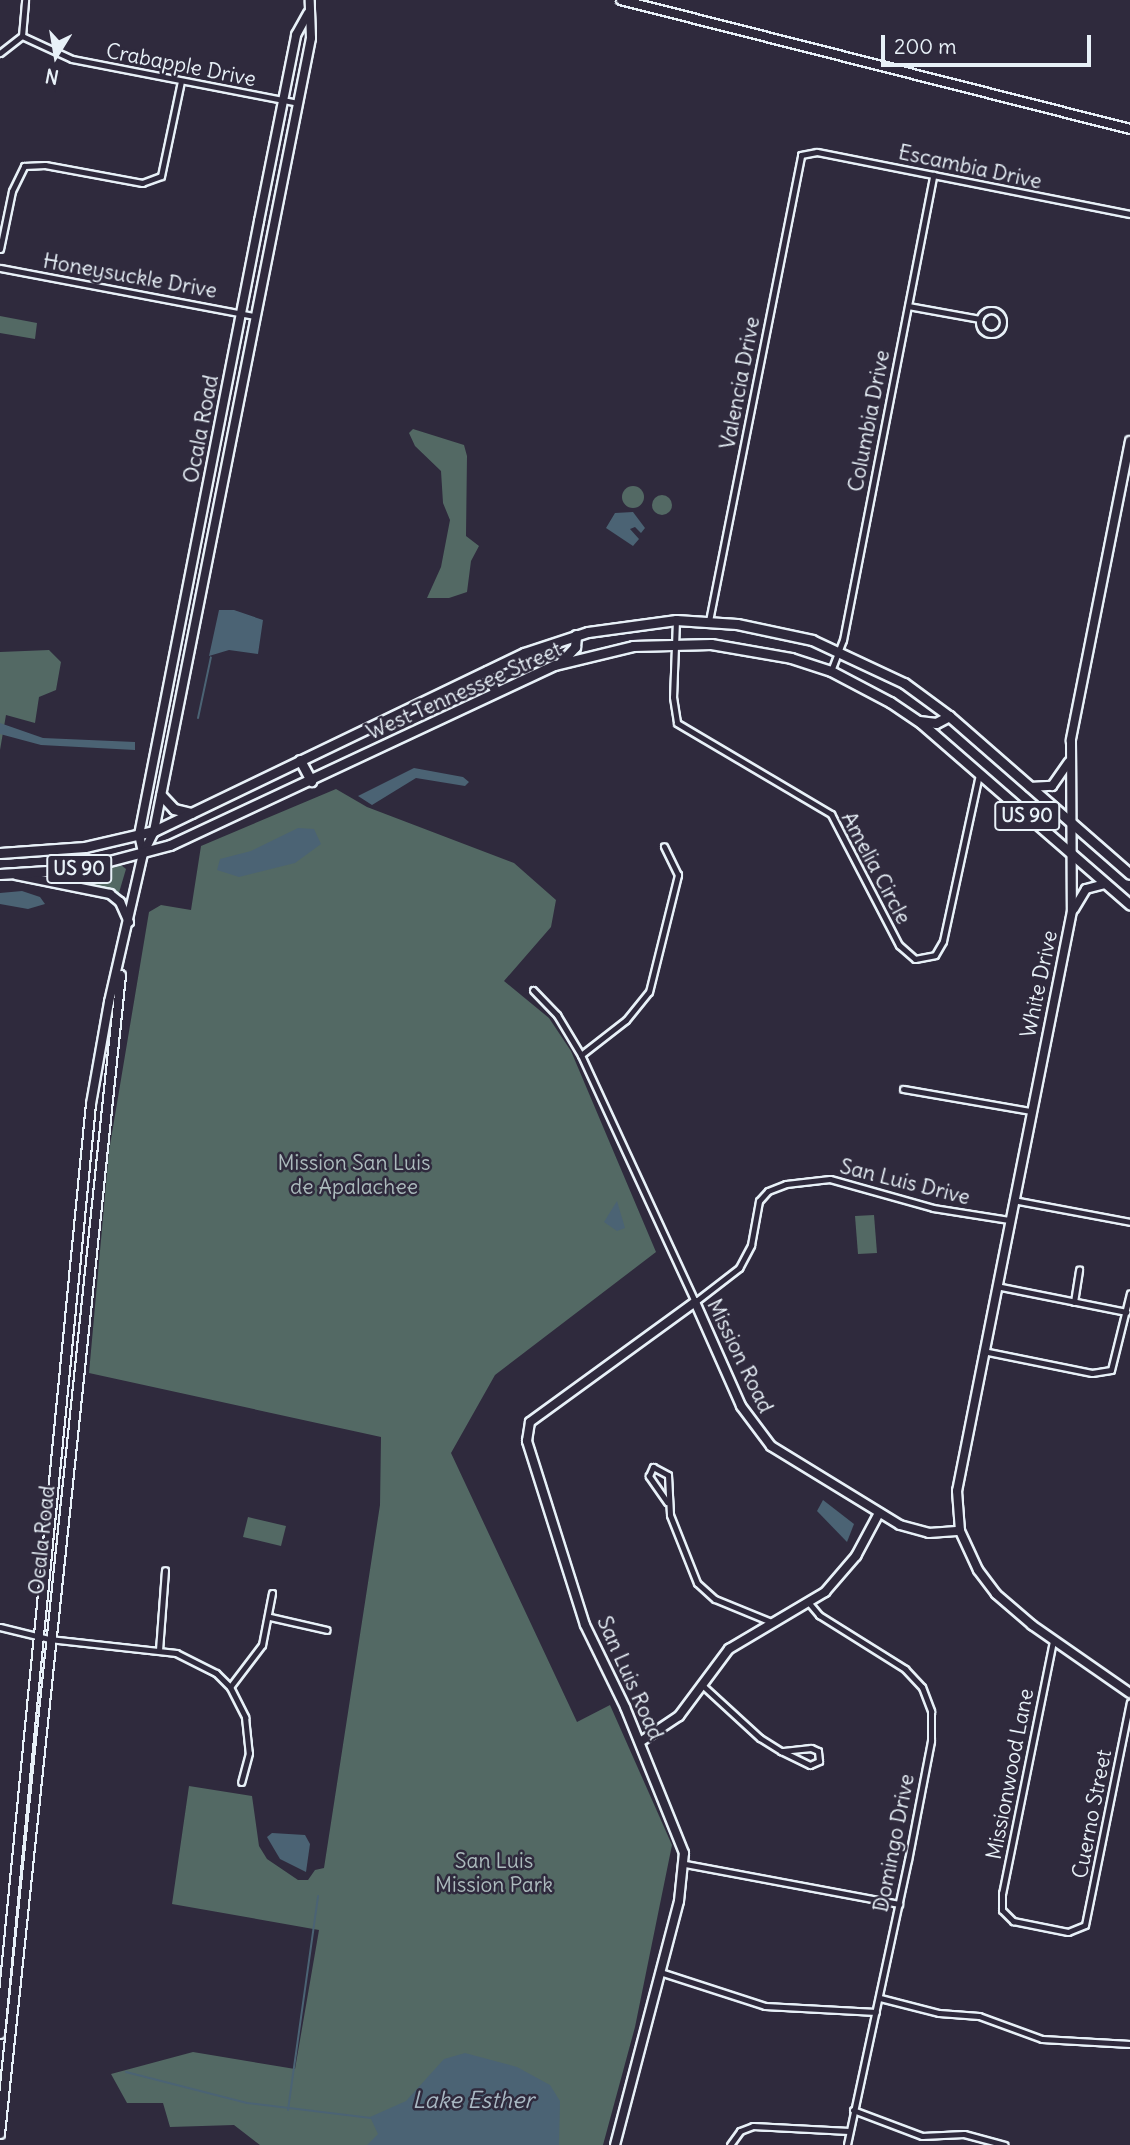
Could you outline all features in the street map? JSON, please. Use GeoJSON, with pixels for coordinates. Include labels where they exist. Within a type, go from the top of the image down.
{"type":"FeatureCollection","features":[{"type":"Feature","properties":{"kind":"main road","name":"Ocala Road"},"geometry":{"type":"LineString","coordinates":[[0,2034],[36,1634],[96,1070],[114,1002],[144,854],[154,831],[311,38],[308,13],[310,0]]}},
{"type":"Feature","properties":{"kind":"main road"},"geometry":{"type":"LineString","coordinates":[[621,0],[1130,129]]}},
{"type":"Feature","properties":{"kind":"main road","name":"Ocala Road"},"geometry":{"type":"LineString","coordinates":[[144,854],[139,835],[158,736],[296,35],[308,13]]}},
{"type":"Feature","properties":{"kind":"main road","name":"White Drive"},"geometry":{"type":"LineString","coordinates":[[960,1531],[958,1481],[1072,911],[1075,858],[1070,760],[1130,441]]}},
{"type":"Feature","properties":{"kind":"main road","name":"West Tennessee Street"},"geometry":{"type":"LineString","coordinates":[[0,853],[85,847],[154,831],[486,671],[576,635],[676,620],[709,621],[771,629],[838,651],[904,683],[949,716],[1130,874]]}},
{"type":"Feature","properties":{"kind":"main road"},"geometry":{"type":"LineString","coordinates":[[560,663],[575,647],[576,635]]}},
{"type":"Feature","properties":{"kind":"main road","name":"West Tennessee Street"},"geometry":{"type":"LineString","coordinates":[[0,874],[79,869],[144,854],[208,830],[495,691],[560,663],[633,646],[675,643],[755,649],[831,671],[917,720],[1130,905]]}},
{"type":"Feature","properties":{"kind":"main road"},"geometry":{"type":"LineString","coordinates":[[486,671],[495,691]]}},
{"type":"Feature","properties":{"kind":"main road"},"geometry":{"type":"LineString","coordinates":[[917,720],[936,723],[949,716]]}},
{"type":"Feature","properties":{"kind":"main road"},"geometry":{"type":"LineString","coordinates":[[300,760],[311,781]]}},
{"type":"Feature","properties":{"kind":"main road"},"geometry":{"type":"LineString","coordinates":[[1030,787],[1052,786],[1070,760]]}},
{"type":"Feature","properties":{"kind":"main road"},"geometry":{"type":"LineString","coordinates":[[161,795],[174,809],[192,813]]}},
{"type":"Feature","properties":{"kind":"main road"},"geometry":{"type":"LineString","coordinates":[[13,875],[110,894],[120,902],[129,923]]}},
{"type":"Feature","properties":{"kind":"main road"},"geometry":{"type":"LineString","coordinates":[[1072,911],[1086,889],[1105,884]]}},
{"type":"Feature","properties":{"kind":"main road","name":"Ocala Road"},"geometry":{"type":"LineString","coordinates":[[0,2134],[4,2082],[19,1982],[49,1639],[110,1073],[114,1002]]}},
{"type":"Feature","properties":{"kind":"main road"},"geometry":{"type":"LineString","coordinates":[[96,1070],[110,1073]]}},
{"type":"Feature","properties":{"kind":"main road"},"geometry":{"type":"LineString","coordinates":[[71,1297],[84,1298]]}},
{"type":"Feature","properties":{"kind":"main road","name":"Mission Road"},"geometry":{"type":"LineString","coordinates":[[695,1303],[741,1406],[761,1436],[879,1513],[918,1531],[960,1531]]}},
{"type":"Feature","properties":{"kind":"main road","name":"San Luis Road"},"geometry":{"type":"LineString","coordinates":[[615,2145],[685,1864],[683,1847],[640,1742],[585,1625],[526,1434],[534,1417],[695,1303]]}},
{"type":"Feature","properties":{"kind":"main road"},"geometry":{"type":"LineString","coordinates":[[640,1742],[679,1716],[729,1650],[771,1622],[809,1603],[844,1574],[879,1513]]}},
{"type":"Feature","properties":{"kind":"main road"},"geometry":{"type":"LineString","coordinates":[[48,1526],[61,1529]]}},
{"type":"Feature","properties":{"kind":"main road"},"geometry":{"type":"LineString","coordinates":[[960,1531],[978,1570],[996,1594],[1053,1641],[1130,1693]]}},
{"type":"Feature","properties":{"kind":"main road"},"geometry":{"type":"LineString","coordinates":[[17,1868],[30,1870]]}},
{"type":"Feature","properties":{"kind":"main road"},"geometry":{"type":"LineString","coordinates":[[6,1982],[19,1982]]}},
{"type":"Feature","properties":{"kind":"main road"},"geometry":{"type":"LineString","coordinates":[[4,1994],[17,1995]]}},
{"type":"Feature","properties":{"kind":"street"},"geometry":{"type":"LineString","coordinates":[[0,53],[22,36],[25,0]]}},
{"type":"Feature","properties":{"kind":"street","name":"Crabapple Drive"},"geometry":{"type":"LineString","coordinates":[[22,36],[72,60],[298,103]]}},
{"type":"Feature","properties":{"kind":"street"},"geometry":{"type":"LineString","coordinates":[[0,249],[12,191],[24,166],[45,165],[142,183],[157,179],[166,167],[181,81]]}},
{"type":"Feature","properties":{"kind":"street","name":"Escambia Drive"},"geometry":{"type":"LineString","coordinates":[[804,153],[933,175],[1130,214]]}},
{"type":"Feature","properties":{"kind":"street","name":"Valencia Drive"},"geometry":{"type":"LineString","coordinates":[[709,621],[798,164],[804,153]]}},
{"type":"Feature","properties":{"kind":"street","name":"Columbia Drive"},"geometry":{"type":"LineString","coordinates":[[831,671],[838,651],[933,175]]}},
{"type":"Feature","properties":{"kind":"street","name":"Honeysuckle Drive"},"geometry":{"type":"LineString","coordinates":[[0,268],[254,316]]}},
{"type":"Feature","properties":{"kind":"street"},"geometry":{"type":"LineString","coordinates":[[908,306],[980,319],[991,310],[1002,316],[1003,323],[989,333],[981,327],[980,319]]}},
{"type":"Feature","properties":{"kind":"street","name":"Amelia Circle"},"geometry":{"type":"LineString","coordinates":[[676,620],[673,697],[677,723],[831,814],[898,945],[915,959],[935,955],[943,942],[966,819],[979,774]]}},
{"type":"Feature","properties":{"kind":"street"},"geometry":{"type":"LineString","coordinates":[[158,736],[171,740]]}},
{"type":"Feature","properties":{"kind":"street"},"geometry":{"type":"LineString","coordinates":[[582,1055],[626,1020],[649,992],[678,875],[664,846]]}},
{"type":"Feature","properties":{"kind":"street","name":"Mission Road"},"geometry":{"type":"LineString","coordinates":[[533,990],[557,1015],[582,1055],[695,1303]]}},
{"type":"Feature","properties":{"kind":"street"},"geometry":{"type":"LineString","coordinates":[[903,1088],[1030,1111]]}},
{"type":"Feature","properties":{"kind":"street","name":"San Luis Drive"},"geometry":{"type":"LineString","coordinates":[[695,1303],[739,1268],[751,1244],[760,1201],[768,1191],[786,1184],[830,1179],[933,1208],[1009,1220]]}},
{"type":"Feature","properties":{"kind":"street"},"geometry":{"type":"LineString","coordinates":[[1013,1200],[1130,1222]]}},
{"type":"Feature","properties":{"kind":"street"},"geometry":{"type":"LineString","coordinates":[[1074,1302],[1079,1269]]}},
{"type":"Feature","properties":{"kind":"street"},"geometry":{"type":"LineString","coordinates":[[996,1286],[1126,1312]]}},
{"type":"Feature","properties":{"kind":"street"},"geometry":{"type":"LineString","coordinates":[[983,1351],[1092,1373],[1111,1370],[1130,1293]]}},
{"type":"Feature","properties":{"kind":"street"},"geometry":{"type":"LineString","coordinates":[[667,1502],[668,1475],[653,1467],[649,1476],[667,1502],[697,1583],[715,1599],[771,1622]]}},
{"type":"Feature","properties":{"kind":"street"},"geometry":{"type":"LineString","coordinates":[[159,1650],[165,1570]]}},
{"type":"Feature","properties":{"kind":"street"},"geometry":{"type":"LineString","coordinates":[[230,1687],[255,1659],[270,1617],[272,1593]]}},
{"type":"Feature","properties":{"kind":"street","name":"Domingo Drive"},"geometry":{"type":"LineString","coordinates":[[809,1603],[819,1615],[905,1669],[928,1698],[931,1741],[880,1998],[847,2145]]}},
{"type":"Feature","properties":{"kind":"street"},"geometry":{"type":"LineString","coordinates":[[270,1617],[327,1630]]}},
{"type":"Feature","properties":{"kind":"street"},"geometry":{"type":"LineString","coordinates":[[0,1627],[49,1639],[159,1650],[196,1660],[230,1687],[245,1717],[249,1740],[241,1782]]}},
{"type":"Feature","properties":{"kind":"street","name":"Missionwood Lane"},"geometry":{"type":"LineString","coordinates":[[1053,1641],[1002,1893],[1004,1914],[1013,1921],[1068,1932],[1081,1928]]}},
{"type":"Feature","properties":{"kind":"street"},"geometry":{"type":"LineString","coordinates":[[701,1684],[760,1738],[781,1751],[810,1765],[819,1761],[818,1751],[811,1748],[781,1751]]}},
{"type":"Feature","properties":{"kind":"street","name":"Cuerno Street"},"geometry":{"type":"LineString","coordinates":[[1081,1928],[1090,1913],[1130,1702]]}},
{"type":"Feature","properties":{"kind":"street"},"geometry":{"type":"LineString","coordinates":[[685,1864],[899,1904]]}},
{"type":"Feature","properties":{"kind":"street"},"geometry":{"type":"LineString","coordinates":[[660,1972],[765,2006],[876,2012]]}},
{"type":"Feature","properties":{"kind":"street"},"geometry":{"type":"LineString","coordinates":[[880,1998],[939,2013],[979,2016],[1042,2039],[1130,2043]]}},
{"type":"Feature","properties":{"kind":"street"},"geometry":{"type":"LineString","coordinates":[[853,2110],[922,2136],[964,2134],[1005,2145]]}},
{"type":"Feature","properties":{"kind":"street"},"geometry":{"type":"LineString","coordinates":[[730,2145],[740,2131],[753,2126],[849,2131]]}},
{"type":"Feature","properties":{"kind":"green space"},"geometry":{"type":"Polygon","coordinates":[[[0,316],[37,323],[35,339],[0,333],[0,316]]]}},
{"type":"Feature","properties":{"kind":"green space"},"geometry":{"type":"Polygon","coordinates":[[[413,429],[464,445],[467,456],[466,536],[479,546],[471,561],[467,592],[449,598],[427,598],[441,567],[450,520],[443,503],[441,471],[415,446],[409,433],[413,429]]]}},
{"type":"Feature","properties":{"kind":"green space"},"geometry":{"type":"Polygon","coordinates":[[[633,486],[641,489],[644,497],[641,505],[633,508],[625,505],[622,497],[625,489],[633,486]]]}},
{"type":"Feature","properties":{"kind":"green space"},"geometry":{"type":"Polygon","coordinates":[[[662,495],[669,498],[672,505],[669,512],[662,515],[655,512],[652,505],[655,498],[662,495]]]}},
{"type":"Feature","properties":{"kind":"green space"},"geometry":{"type":"Polygon","coordinates":[[[49,650],[61,662],[56,690],[39,697],[35,723],[6,715],[0,750],[0,652],[49,650]]]}},
{"type":"Feature","properties":{"kind":"green space"},"geometry":{"type":"Polygon","coordinates":[[[336,789],[367,807],[514,863],[556,900],[551,927],[504,981],[549,1018],[571,1051],[656,1252],[495,1375],[451,1453],[577,1722],[610,1705],[672,1845],[635,2027],[603,2145],[260,2145],[234,2125],[170,2127],[163,2103],[127,2103],[111,2074],[193,2052],[295,2069],[319,1930],[172,1904],[189,1786],[252,1796],[259,1846],[267,1859],[298,1880],[308,1880],[315,1870],[324,1868],[380,1505],[381,1437],[89,1373],[109,1151],[149,912],[161,905],[191,910],[201,846],[336,789]]]}},
{"type":"Feature","properties":{"kind":"green space"},"geometry":{"type":"Polygon","coordinates":[[[121,865],[126,869],[118,896],[53,878],[121,865]]]}},
{"type":"Feature","properties":{"kind":"green space"},"geometry":{"type":"Polygon","coordinates":[[[874,1215],[877,1253],[858,1254],[855,1216],[874,1215]]]}},
{"type":"Feature","properties":{"kind":"green space"},"geometry":{"type":"Polygon","coordinates":[[[248,1517],[286,1526],[281,1546],[243,1537],[248,1517]]]}},
{"type":"Feature","properties":{"kind":"water"},"geometry":{"type":"Polygon","coordinates":[[[633,512],[645,528],[641,533],[635,527],[630,529],[639,539],[633,546],[606,528],[615,513],[633,512]]]}},
{"type":"Feature","properties":{"kind":"water"},"geometry":{"type":"Polygon","coordinates":[[[219,610],[234,610],[263,620],[258,654],[229,650],[209,656],[219,610]]]}},
{"type":"Feature","properties":{"kind":"water"},"geometry":{"type":"Polygon","coordinates":[[[0,723],[43,738],[135,742],[135,750],[41,745],[0,734],[0,723]]]}},
{"type":"Feature","properties":{"kind":"water"},"geometry":{"type":"Polygon","coordinates":[[[414,768],[463,777],[469,782],[465,786],[416,778],[372,805],[358,796],[414,768]]]}},
{"type":"Feature","properties":{"kind":"water"},"geometry":{"type":"Polygon","coordinates":[[[298,828],[314,829],[321,844],[295,863],[239,877],[217,870],[220,859],[251,851],[298,828]]]}},
{"type":"Feature","properties":{"kind":"water"},"geometry":{"type":"Polygon","coordinates":[[[22,891],[40,897],[45,904],[28,909],[0,904],[0,893],[22,891]]]}},
{"type":"Feature","properties":{"kind":"water"},"geometry":{"type":"Polygon","coordinates":[[[617,1201],[625,1228],[617,1231],[604,1222],[617,1201]]]}},
{"type":"Feature","properties":{"kind":"water"},"geometry":{"type":"Polygon","coordinates":[[[823,1500],[854,1524],[847,1542],[817,1511],[823,1500]]]}},
{"type":"Feature","properties":{"kind":"water"},"geometry":{"type":"Polygon","coordinates":[[[272,1833],[305,1835],[310,1844],[306,1872],[280,1859],[267,1837],[272,1833]]]}},
{"type":"Feature","properties":{"kind":"water","name":"Lake Esther"},"geometry":{"type":"Polygon","coordinates":[[[465,2053],[517,2067],[550,2085],[560,2101],[559,2145],[367,2145],[378,2134],[370,2117],[406,2101],[444,2059],[465,2053]]]}},
{"type":"Feature","properties":{"kind":"waterway"},"geometry":{"type":"LineString","coordinates":[[198,718],[211,657]]}},
{"type":"Feature","properties":{"kind":"waterway"},"geometry":{"type":"LineString","coordinates":[[288,2110],[318,1896]]}},
{"type":"Feature","properties":{"kind":"waterway"},"geometry":{"type":"LineString","coordinates":[[126,2072],[247,2103],[371,2118]]}},
{"type":"Feature","properties":{"kind":"park label","name":"Mission San Luis de Apalachee"},"geometry":{"type":"Point","coordinates":[354,1175]}},
{"type":"Feature","properties":{"kind":"park label","name":"San Luis Mission Park"},"geometry":{"type":"Point","coordinates":[494,1873]}}]}
